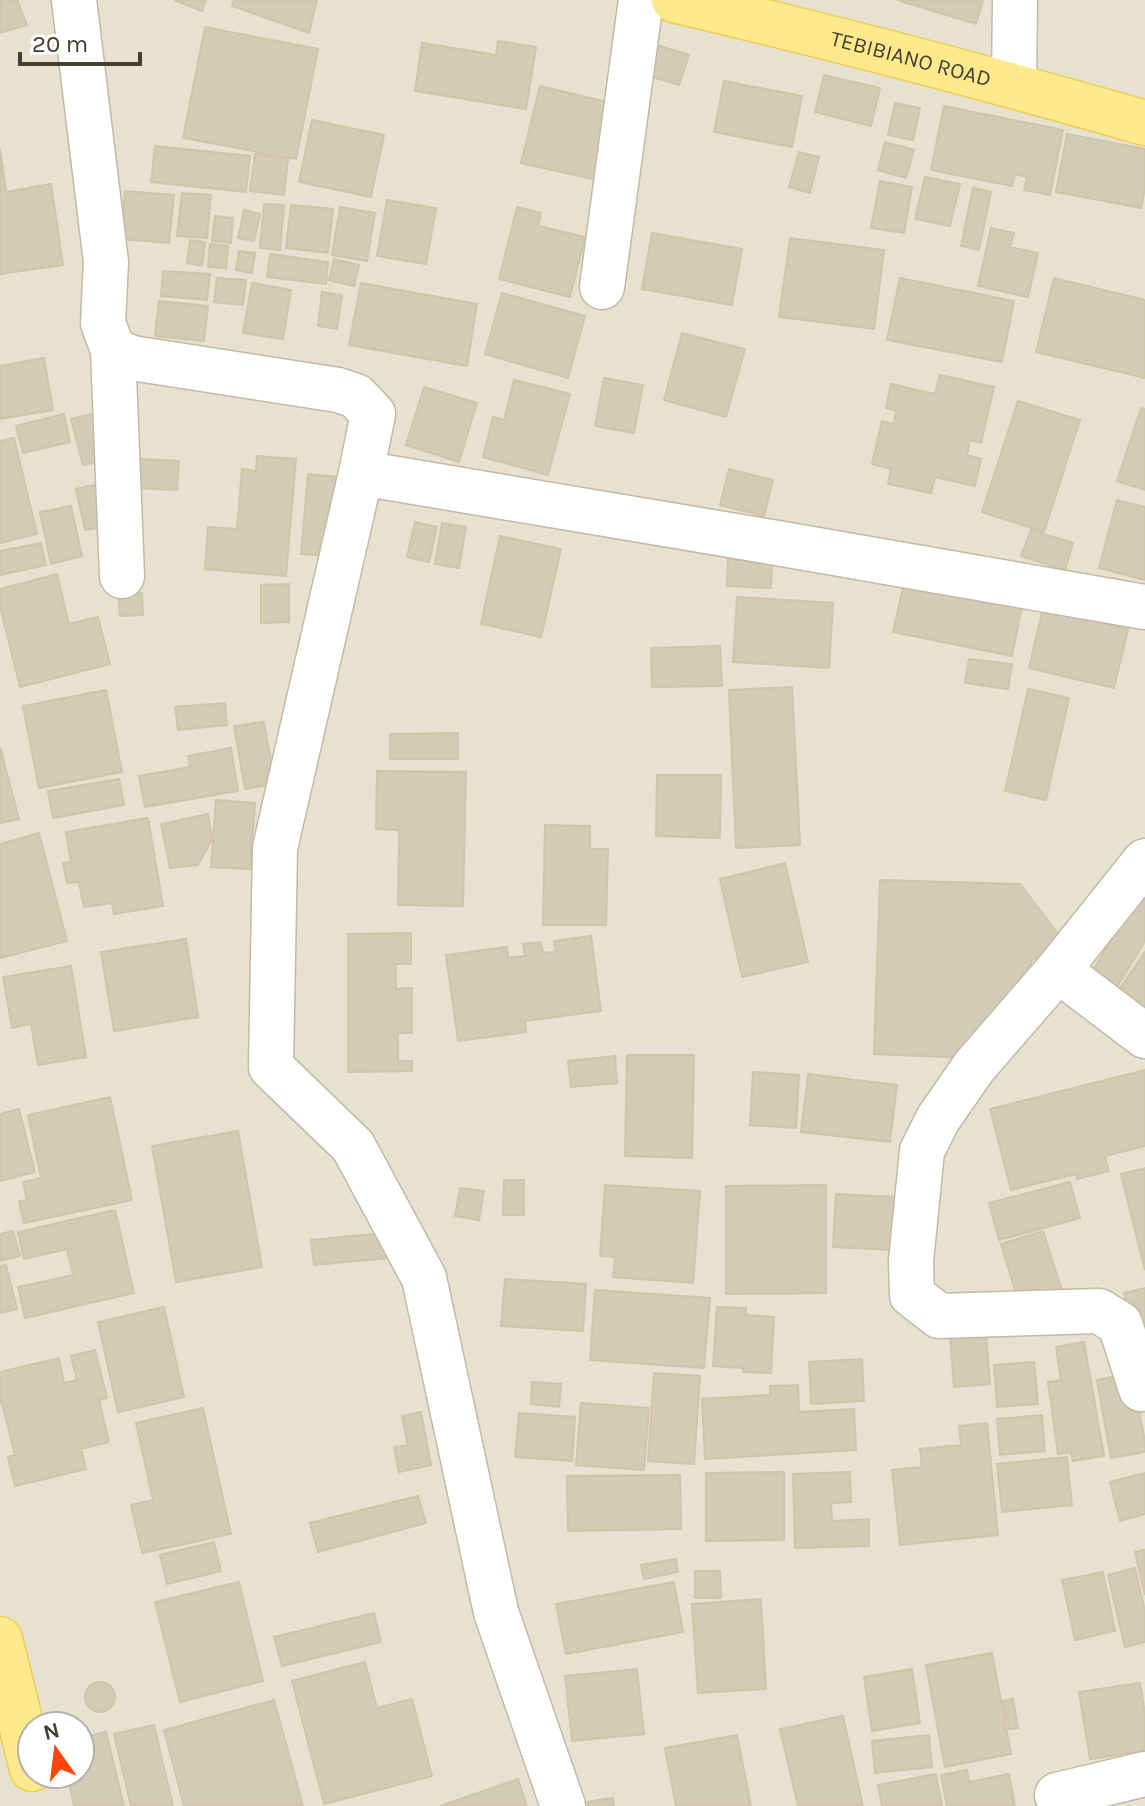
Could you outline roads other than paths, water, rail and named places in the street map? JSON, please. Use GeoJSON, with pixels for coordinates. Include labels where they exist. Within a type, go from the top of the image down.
{"type":"FeatureCollection","features":[{"type":"Feature","properties":{"kind":"main road","name":"TEBIBIANO ROAD"},"geometry":{"type":"LineString","coordinates":[[674,0],[766,11],[1145,123]]}},
{"type":"Feature","properties":{"kind":"main road"},"geometry":{"type":"LineString","coordinates":[[0,1639],[18,1710]]}},
{"type":"Feature","properties":{"kind":"street"},"geometry":{"type":"LineString","coordinates":[[74,0],[106,262],[103,323],[113,350],[122,576]]}},
{"type":"Feature","properties":{"kind":"street"},"geometry":{"type":"LineString","coordinates":[[602,287],[641,0]]}},
{"type":"Feature","properties":{"kind":"street"},"geometry":{"type":"LineString","coordinates":[[1014,85],[1015,0]]}},
{"type":"Feature","properties":{"kind":"street"},"geometry":{"type":"LineString","coordinates":[[113,350],[132,358],[338,390],[356,396],[373,414],[275,848],[271,1067],[353,1146],[424,1278],[496,1612],[563,1806]]}},
{"type":"Feature","properties":{"kind":"street"},"geometry":{"type":"LineString","coordinates":[[361,473],[1145,607]]}},
{"type":"Feature","properties":{"kind":"street"},"geometry":{"type":"LineString","coordinates":[[1141,1389],[1120,1324],[1099,1311],[939,1316],[912,1295],[911,1261],[922,1151],[938,1119],[974,1067],[1058,970],[1145,861]]}},
{"type":"Feature","properties":{"kind":"street"},"geometry":{"type":"LineString","coordinates":[[1058,970],[1145,1036]]}},
{"type":"Feature","properties":{"kind":"street"},"geometry":{"type":"LineString","coordinates":[[1057,1795],[1145,1774]]}}]}
